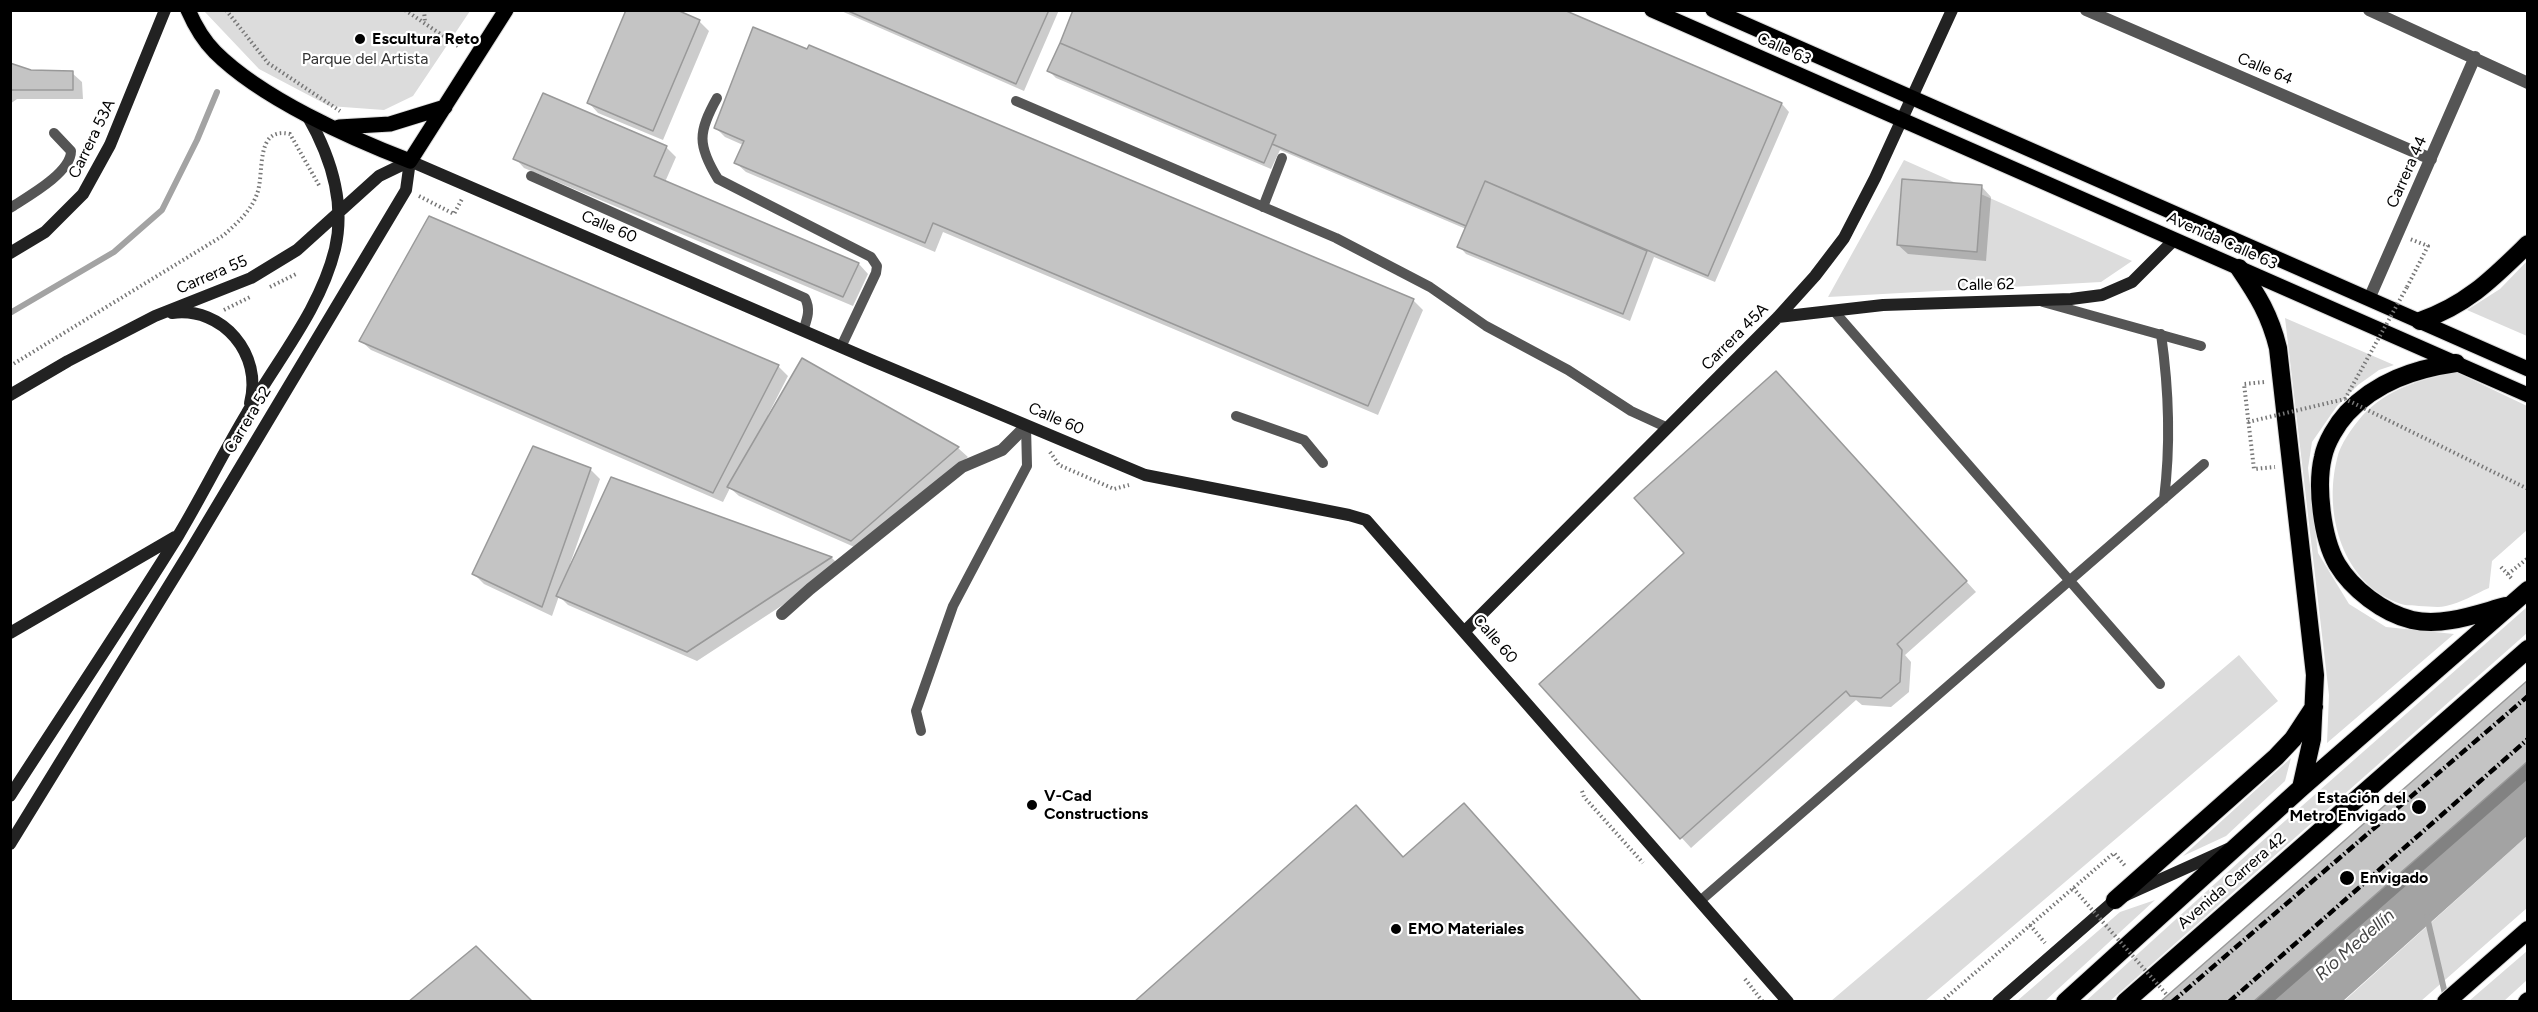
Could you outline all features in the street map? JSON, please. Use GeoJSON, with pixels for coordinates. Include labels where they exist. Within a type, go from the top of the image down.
{"type":"FeatureCollection","features":[{"type":"Feature","properties":{"kind":"highway"},"geometry":{"type":"LineString","coordinates":[[2420,321],[2441,314],[2480,290],[2528,244]]}},
{"type":"Feature","properties":{"kind":"highway"},"geometry":{"type":"LineString","coordinates":[[2239,268],[2263,303],[2273,327],[2278,348],[2314,675],[2315,705],[2308,763],[2301,788]]}},
{"type":"Feature","properties":{"kind":"highway"},"geometry":{"type":"LineString","coordinates":[[2456,363],[2426,368],[2384,384],[2365,397],[2346,415],[2332,435],[2323,457],[2322,514],[2336,563],[2350,582],[2396,614],[2413,620],[2435,622],[2510,605]]}},
{"type":"Feature","properties":{"kind":"highway","name":"Avenida Carrera 42"},"geometry":{"type":"LineString","coordinates":[[2065,1002],[2301,788],[2528,590]]}},
{"type":"Feature","properties":{"kind":"highway","name":"Avenida Carrera 42"},"geometry":{"type":"LineString","coordinates":[[2125,1002],[2528,649]]}},
{"type":"Feature","properties":{"kind":"highway"},"geometry":{"type":"LineString","coordinates":[[2115,900],[2276,757],[2293,740],[2315,705]]}},
{"type":"Feature","properties":{"kind":"highway"},"geometry":{"type":"LineString","coordinates":[[2446,1002],[2528,930]]}},
{"type":"Feature","properties":{"kind":"main road","name":"Calle 60"},"geometry":{"type":"LineString","coordinates":[[188,10],[198,32],[216,53],[252,81],[307,115],[410,161]]}},
{"type":"Feature","properties":{"kind":"main road","name":"Carrera 52"},"geometry":{"type":"LineString","coordinates":[[410,161],[506,10]]}},
{"type":"Feature","properties":{"kind":"main road","name":"Calle 63"},"geometry":{"type":"LineString","coordinates":[[1652,10],[1902,120]]}},
{"type":"Feature","properties":{"kind":"main road","name":"Calle 63"},"geometry":{"type":"LineString","coordinates":[[1713,10],[1912,98]]}},
{"type":"Feature","properties":{"kind":"main road","name":"Avenida Calle 63"},"geometry":{"type":"LineString","coordinates":[[1912,98],[2528,369]]}},
{"type":"Feature","properties":{"kind":"main road"},"geometry":{"type":"LineString","coordinates":[[333,127],[390,124],[445,107]]}},
{"type":"Feature","properties":{"kind":"main road","name":"Avenida Calle 63"},"geometry":{"type":"LineString","coordinates":[[1902,120],[2528,395]]}},
{"type":"Feature","properties":{"kind":"street","name":"Carrera 53A"},"geometry":{"type":"LineString","coordinates":[[10,254],[45,232],[83,194],[110,145],[165,10]]}},
{"type":"Feature","properties":{"kind":"street","name":"Carrera 45A"},"geometry":{"type":"LineString","coordinates":[[1465,631],[1778,317],[1815,276],[1844,238],[1875,178],[1952,10]]}},
{"type":"Feature","properties":{"kind":"street","name":"Calle 64"},"geometry":{"type":"LineString","coordinates":[[2086,10],[2431,159]]}},
{"type":"Feature","properties":{"kind":"street"},"geometry":{"type":"LineString","coordinates":[[2369,10],[2528,83]]}},
{"type":"Feature","properties":{"kind":"street","name":"Carrera 44"},"geometry":{"type":"LineString","coordinates":[[2369,299],[2475,57]]}},
{"type":"Feature","properties":{"kind":"street","name":"Carrera 52"},"geometry":{"type":"LineString","coordinates":[[10,796],[179,534],[248,410],[281,360],[324,284],[335,247],[338,214],[330,161],[307,115]]}},
{"type":"Feature","properties":{"kind":"street","name":"Carrera 52"},"geometry":{"type":"LineString","coordinates":[[10,844],[189,553],[406,190],[410,161]]}},
{"type":"Feature","properties":{"kind":"street","name":"Calle 60"},"geometry":{"type":"LineString","coordinates":[[410,161],[803,331],[1145,475],[1366,520],[1788,1002]]}},
{"type":"Feature","properties":{"kind":"street","name":"Carrera 55"},"geometry":{"type":"LineString","coordinates":[[10,395],[68,361],[155,316],[251,278],[297,250],[379,176],[410,161]]}},
{"type":"Feature","properties":{"kind":"street","name":"Calle 62"},"geometry":{"type":"LineString","coordinates":[[1778,317],[1833,310],[1940,303],[2088,297],[2119,289],[2144,272],[2175,239]]}},
{"type":"Feature","properties":{"kind":"street"},"geometry":{"type":"LineString","coordinates":[[155,316],[186,312],[216,321],[230,331],[241,344],[249,360],[253,376],[248,410]]}},
{"type":"Feature","properties":{"kind":"street"},"geometry":{"type":"LineString","coordinates":[[782,614],[962,467],[1002,450],[1026,426]]}},
{"type":"Feature","properties":{"kind":"street"},"geometry":{"type":"LineString","coordinates":[[10,633],[179,534]]}},
{"type":"Feature","properties":{"kind":"street","name":"Avenida Carrera 42"},"geometry":{"type":"LineString","coordinates":[[1998,1002],[2115,900],[2240,843]]}},
{"type":"Feature","properties":{"kind":"lane"},"geometry":{"type":"LineString","coordinates":[[717,98],[705,120],[702,138],[705,158],[718,179],[871,258],[877,266],[876,273],[841,347]]}},
{"type":"Feature","properties":{"kind":"lane"},"geometry":{"type":"LineString","coordinates":[[1016,101],[1336,238],[1430,287],[1486,326],[1568,370],[1631,411],[1668,428]]}},
{"type":"Feature","properties":{"kind":"lane"},"geometry":{"type":"LineString","coordinates":[[10,207],[50,182],[70,158],[70,151],[54,133]]}},
{"type":"Feature","properties":{"kind":"lane"},"geometry":{"type":"LineString","coordinates":[[1263,207],[1282,158]]}},
{"type":"Feature","properties":{"kind":"lane"},"geometry":{"type":"LineString","coordinates":[[531,176],[805,298],[808,314],[803,331]]}},
{"type":"Feature","properties":{"kind":"lane"},"geometry":{"type":"LineString","coordinates":[[2037,300],[2200,346]]}},
{"type":"Feature","properties":{"kind":"lane"},"geometry":{"type":"LineString","coordinates":[[1833,310],[2160,684]]}},
{"type":"Feature","properties":{"kind":"lane"},"geometry":{"type":"LineString","coordinates":[[2161,334],[2168,377],[2170,456],[2164,499]]}},
{"type":"Feature","properties":{"kind":"lane"},"geometry":{"type":"LineString","coordinates":[[1236,416],[1304,440],[1323,463]]}},
{"type":"Feature","properties":{"kind":"lane"},"geometry":{"type":"LineString","coordinates":[[921,731],[916,711],[953,606],[1027,466],[1026,426]]}},
{"type":"Feature","properties":{"kind":"lane"},"geometry":{"type":"LineString","coordinates":[[1700,901],[2204,464]]}},
{"type":"Feature","properties":{"kind":"path"},"geometry":{"type":"LineString","coordinates":[[226,10],[268,63],[347,115]]}},
{"type":"Feature","properties":{"kind":"path"},"geometry":{"type":"LineString","coordinates":[[405,10],[458,46]]}},
{"type":"Feature","properties":{"kind":"path"},"geometry":{"type":"LineString","coordinates":[[424,10],[425,23]]}},
{"type":"Feature","properties":{"kind":"path"},"geometry":{"type":"LineString","coordinates":[[10,366],[225,235],[244,217],[256,196],[262,176],[263,146],[273,134],[281,132],[290,134]]}},
{"type":"Feature","properties":{"kind":"path"},"geometry":{"type":"LineString","coordinates":[[2345,399],[2428,246]]}},
{"type":"Feature","properties":{"kind":"path"},"geometry":{"type":"LineString","coordinates":[[2244,384],[2254,469]]}},
{"type":"Feature","properties":{"kind":"path"},"geometry":{"type":"LineString","coordinates":[[2248,422],[2345,399],[2528,489]]}},
{"type":"Feature","properties":{"kind":"path"},"geometry":{"type":"LineString","coordinates":[[1027,440],[1049,450],[1059,465],[1114,489],[1134,484]]}},
{"type":"Feature","properties":{"kind":"path"},"geometry":{"type":"LineString","coordinates":[[2508,574],[2528,558]]}},
{"type":"Feature","properties":{"kind":"path"},"geometry":{"type":"LineString","coordinates":[[1581,786],[1584,797],[1647,867]]}},
{"type":"Feature","properties":{"kind":"path"},"geometry":{"type":"LineString","coordinates":[[1941,1002],[2114,854]]}},
{"type":"Feature","properties":{"kind":"path"},"geometry":{"type":"LineString","coordinates":[[2073,888],[2168,995]]}},
{"type":"Feature","properties":{"kind":"path"},"geometry":{"type":"LineString","coordinates":[[2030,925],[2053,954]]}},
{"type":"Feature","properties":{"kind":"path"},"geometry":{"type":"LineString","coordinates":[[1740,974],[1763,1002]]}},
{"type":"Feature","properties":{"kind":"green space","name":"Parque del Artista"},"geometry":{"type":"Polygon","coordinates":[[[204,11],[470,11],[413,96],[384,110],[329,106],[259,69],[204,11]]]}},
{"type":"Feature","properties":{"kind":"green space"},"geometry":{"type":"Polygon","coordinates":[[[1904,160],[2132,261],[2101,282],[1828,297],[1904,160]]]}},
{"type":"Feature","properties":{"kind":"green space"},"geometry":{"type":"Polygon","coordinates":[[[2527,261],[2527,336],[2467,310],[2500,289],[2527,261]]]}},
{"type":"Feature","properties":{"kind":"green space"},"geometry":{"type":"Polygon","coordinates":[[[2285,318],[2394,365],[2379,370],[2358,385],[2337,406],[2312,442],[2308,468],[2318,553],[2349,604],[2386,627],[2454,634],[2327,743],[2329,695],[2285,318]]]}},
{"type":"Feature","properties":{"kind":"green space"},"geometry":{"type":"Polygon","coordinates":[[[2456,372],[2527,406],[2527,530],[2492,561],[2489,588],[2463,601],[2446,606],[2403,605],[2381,595],[2365,581],[2352,564],[2342,545],[2333,502],[2333,480],[2337,459],[2354,426],[2372,406],[2405,386],[2456,372]]]}},
{"type":"Feature","properties":{"kind":"green space"},"geometry":{"type":"Polygon","coordinates":[[[2527,607],[2527,633],[2110,1001],[2086,1001],[2251,851],[2527,607]]]}},
{"type":"Feature","properties":{"kind":"green space"},"geometry":{"type":"Polygon","coordinates":[[[2239,655],[2278,701],[1925,1001],[1831,1001],[2239,655]]]}},
{"type":"Feature","properties":{"kind":"green space"},"geometry":{"type":"Polygon","coordinates":[[[2291,758],[2285,781],[2226,836],[2183,856],[2291,758]]]}},
{"type":"Feature","properties":{"kind":"green space"},"geometry":{"type":"Polygon","coordinates":[[[2527,836],[2527,908],[2421,1001],[2343,1002],[2527,836]]]}},
{"type":"Feature","properties":{"kind":"green space"},"geometry":{"type":"Polygon","coordinates":[[[2155,900],[2045,1001],[2017,1001],[2120,912],[2155,900]]]}},
{"type":"Feature","properties":{"kind":"green space"},"geometry":{"type":"Polygon","coordinates":[[[2527,951],[2527,980],[2504,1001],[2469,1001],[2527,951]]]}},
{"type":"Feature","properties":{"kind":"water","name":"Río Medellín"},"geometry":{"type":"Polygon","coordinates":[[[2527,761],[2527,836],[2343,1001],[2253,1002],[2527,761]]]}},
{"type":"Feature","properties":{"kind":"building"},"geometry":{"type":"Polygon","coordinates":[[[626,10],[677,10],[700,20],[653,131],[587,103],[626,10]]]}},
{"type":"Feature","properties":{"kind":"building"},"geometry":{"type":"Polygon","coordinates":[[[846,10],[1049,10],[1016,84],[846,10]]]}},
{"type":"Feature","properties":{"kind":"building"},"geometry":{"type":"Polygon","coordinates":[[[1073,10],[1564,10],[1782,103],[1708,276],[1485,181],[1466,226],[1272,144],[1276,135],[1060,43],[1073,10]]]}},
{"type":"Feature","properties":{"kind":"building"},"geometry":{"type":"Polygon","coordinates":[[[753,27],[807,49],[809,45],[1414,299],[1368,406],[933,223],[925,243],[734,163],[744,141],[714,128],[753,27]]]}},
{"type":"Feature","properties":{"kind":"building"},"geometry":{"type":"Polygon","coordinates":[[[1060,43],[1276,135],[1264,163],[1047,71],[1060,43]]]}},
{"type":"Feature","properties":{"kind":"building"},"geometry":{"type":"Polygon","coordinates":[[[10,63],[31,70],[73,71],[73,90],[10,90],[10,63]]]}},
{"type":"Feature","properties":{"kind":"building"},"geometry":{"type":"Polygon","coordinates":[[[543,93],[667,146],[654,176],[859,263],[843,297],[513,159],[543,93]]]}},
{"type":"Feature","properties":{"kind":"building"},"geometry":{"type":"Polygon","coordinates":[[[1902,179],[1982,185],[1977,252],[1897,245],[1902,179]]]}},
{"type":"Feature","properties":{"kind":"building"},"geometry":{"type":"Polygon","coordinates":[[[1485,181],[1647,251],[1623,314],[1457,247],[1485,181]]]}},
{"type":"Feature","properties":{"kind":"building"},"geometry":{"type":"Polygon","coordinates":[[[429,216],[779,365],[713,493],[359,341],[429,216]]]}},
{"type":"Feature","properties":{"kind":"building"},"geometry":{"type":"Polygon","coordinates":[[[802,358],[959,447],[851,541],[727,487],[802,358]]]}},
{"type":"Feature","properties":{"kind":"building"},"geometry":{"type":"Polygon","coordinates":[[[1776,371],[1967,581],[1897,644],[1902,650],[1900,682],[1881,698],[1850,696],[1846,691],[1680,839],[1539,684],[1684,553],[1634,498],[1776,371]]]}},
{"type":"Feature","properties":{"kind":"building"},"geometry":{"type":"Polygon","coordinates":[[[533,446],[591,468],[542,607],[472,574],[533,446]]]}},
{"type":"Feature","properties":{"kind":"building"},"geometry":{"type":"Polygon","coordinates":[[[611,477],[832,557],[687,652],[556,596],[611,477]]]}},
{"type":"Feature","properties":{"kind":"building","name":"Envigado"},"geometry":{"type":"Polygon","coordinates":[[[2528,680],[2528,761],[2253,1002],[2160,1002],[2528,680]]]}},
{"type":"Feature","properties":{"kind":"building","name":"EMO Materiales"},"geometry":{"type":"Polygon","coordinates":[[[1464,803],[1642,1002],[1134,1002],[1356,805],[1403,857],[1464,803]]]}},
{"type":"Feature","properties":{"kind":"building"},"geometry":{"type":"Polygon","coordinates":[[[476,946],[533,1002],[408,1002],[476,946]]]}},
{"type":"Feature","properties":{"kind":"waterway"},"geometry":{"type":"LineString","coordinates":[[10,313],[114,252],[162,210],[197,140],[217,92]]}},
{"type":"Feature","properties":{"kind":"waterway"},"geometry":{"type":"LineString","coordinates":[[2427,917],[2446,998]]}},
{"type":"Feature","properties":{"kind":"railway"},"geometry":{"type":"LineString","coordinates":[[2172,1002],[2528,696]]}},
{"type":"Feature","properties":{"kind":"railway"},"geometry":{"type":"LineString","coordinates":[[2229,1002],[2528,739]]}},
{"type":"Feature","properties":{"kind":"place","name":"Escultura Reto"},"geometry":{"type":"Point","coordinates":[360,39]}},
{"type":"Feature","properties":{"kind":"place","name":"V-Cad Constructions"},"geometry":{"type":"Point","coordinates":[1032,805]}},
{"type":"Feature","properties":{"kind":"place","name":"Estación del Metro Envigado"},"geometry":{"type":"Point","coordinates":[2419,807]}},
{"type":"Feature","properties":{"kind":"place","name":"Envigado"},"geometry":{"type":"Point","coordinates":[2347,878]}},
{"type":"Feature","properties":{"kind":"place","name":"EMO Materiales"},"geometry":{"type":"Point","coordinates":[1396,929]}}]}
